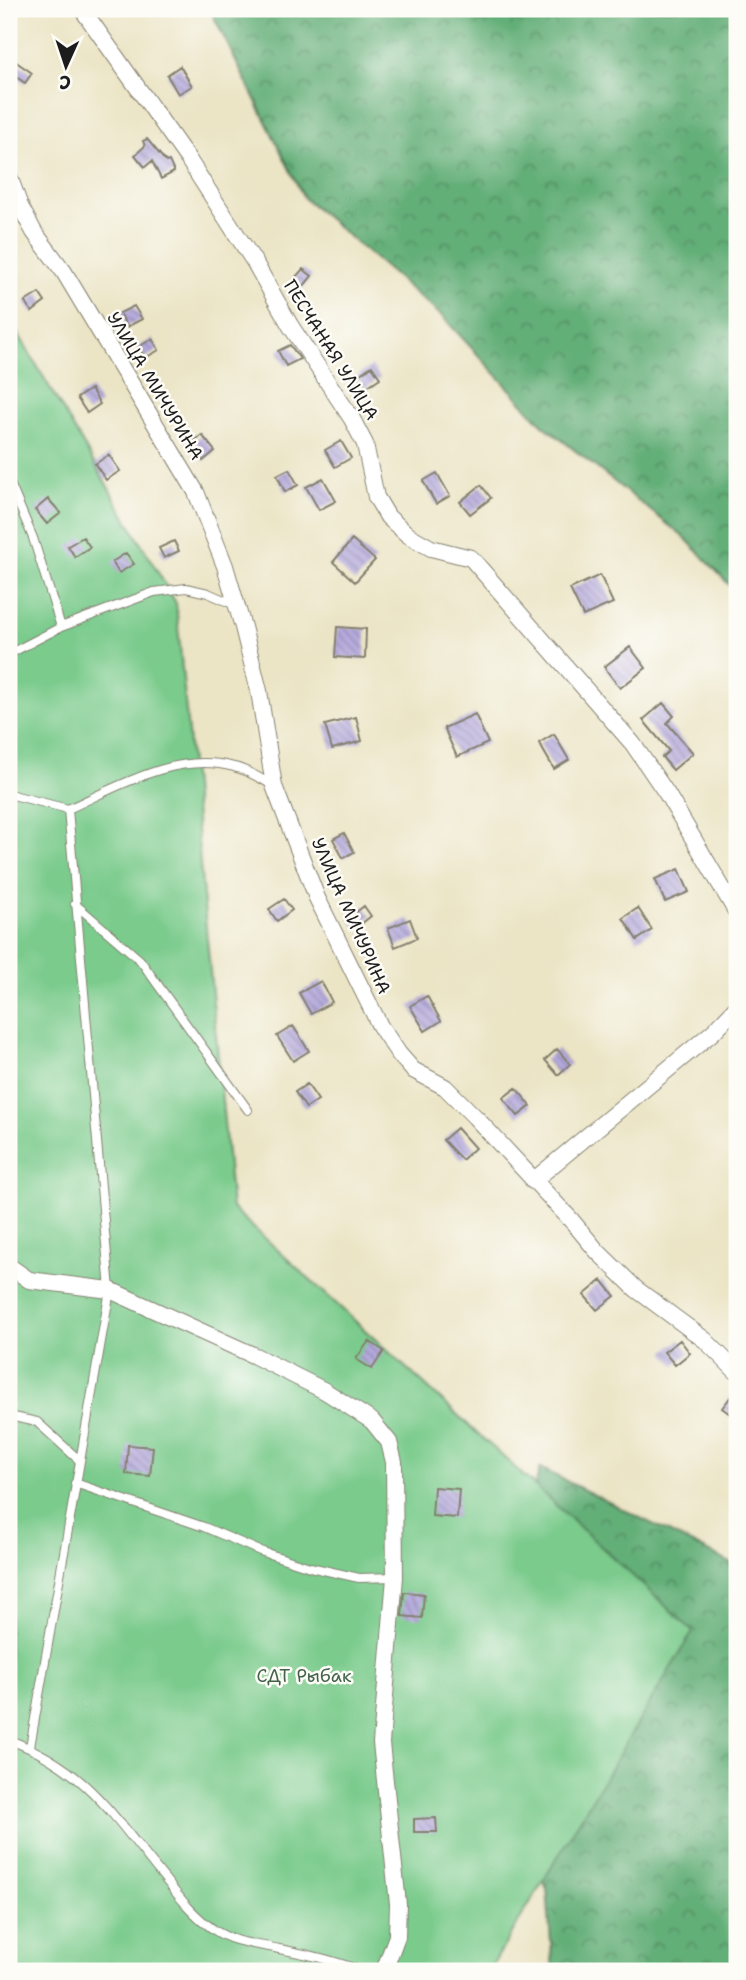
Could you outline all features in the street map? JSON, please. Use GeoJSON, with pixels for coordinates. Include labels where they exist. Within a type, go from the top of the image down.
{"type":"FeatureCollection","features":[{"type":"Feature","properties":{"kind":"street","name":"ПЕСЧАНАЯ УЛИЦА"},"geometry":{"type":"LineString","coordinates":[[82,9],[188,159],[352,419],[365,444],[376,497],[388,517],[408,535],[431,548],[471,558],[633,744],[667,794],[737,914]]}},
{"type":"Feature","properties":{"kind":"street","name":"УЛИЦА МИЧУРИНА"},"geometry":{"type":"LineString","coordinates":[[11,183],[14,209],[64,272],[196,492],[225,566],[237,606],[259,691],[274,786],[317,898],[380,1027],[398,1054],[413,1070],[444,1087],[500,1142],[597,1251],[636,1289],[705,1340],[737,1372]]}},
{"type":"Feature","properties":{"kind":"street"},"geometry":{"type":"LineString","coordinates":[[533,1181],[713,1032],[737,1007]]}},
{"type":"Feature","properties":{"kind":"street"},"geometry":{"type":"LineString","coordinates":[[9,1266],[29,1280],[110,1290],[325,1391],[372,1421],[389,1442],[394,1462],[395,1577],[381,1743],[398,1904],[397,1936],[384,1971]]}},
{"type":"Feature","properties":{"kind":"lane"},"geometry":{"type":"LineString","coordinates":[[9,481],[33,538],[61,627]]}},
{"type":"Feature","properties":{"kind":"lane"},"geometry":{"type":"LineString","coordinates":[[9,654],[61,627],[154,592],[186,588],[208,593],[237,606]]}},
{"type":"Feature","properties":{"kind":"lane"},"geometry":{"type":"LineString","coordinates":[[9,794],[68,809],[170,766],[206,762],[236,767],[274,786]]}},
{"type":"Feature","properties":{"kind":"lane"},"geometry":{"type":"LineString","coordinates":[[30,1747],[110,1290],[68,809]]}},
{"type":"Feature","properties":{"kind":"lane"},"geometry":{"type":"LineString","coordinates":[[75,904],[140,960],[248,1110]]}},
{"type":"Feature","properties":{"kind":"lane"},"geometry":{"type":"LineString","coordinates":[[9,1416],[37,1422],[79,1460]]}},
{"type":"Feature","properties":{"kind":"lane"},"geometry":{"type":"LineString","coordinates":[[75,1483],[310,1567],[359,1578],[395,1577]]}},
{"type":"Feature","properties":{"kind":"lane"},"geometry":{"type":"LineString","coordinates":[[9,1740],[30,1747],[69,1771],[96,1793],[190,1909],[214,1930],[254,1945],[335,1960],[361,1971]]}},
{"type":"Feature","properties":{"kind":"green space"},"geometry":{"type":"Polygon","coordinates":[[[210,9],[737,9],[737,593],[685,538],[543,425],[442,316],[304,198],[210,9]]]}},
{"type":"Feature","properties":{"kind":"green space","name":"СДТ Рыбак"},"geometry":{"type":"Polygon","coordinates":[[[9,318],[176,603],[232,1208],[693,1631],[489,1971],[9,1971],[9,318]]]}},
{"type":"Feature","properties":{"kind":"green space"},"geometry":{"type":"Polygon","coordinates":[[[540,1468],[737,1566],[737,1971],[553,1971],[547,1889],[512,1803],[529,1512],[540,1468]]]}},
{"type":"Feature","properties":{"kind":"building"},"geometry":{"type":"Polygon","coordinates":[[[9,57],[32,73],[25,83],[9,72],[9,57]]]}},
{"type":"Feature","properties":{"kind":"building"},"geometry":{"type":"Polygon","coordinates":[[[180,66],[192,86],[178,94],[167,75],[180,66]]]}},
{"type":"Feature","properties":{"kind":"building"},"geometry":{"type":"Polygon","coordinates":[[[147,139],[166,162],[169,161],[174,172],[161,179],[152,161],[145,167],[135,155],[145,146],[143,141],[147,139]]]}},
{"type":"Feature","properties":{"kind":"building"},"geometry":{"type":"Polygon","coordinates":[[[303,269],[312,276],[303,287],[294,279],[303,269]]]}},
{"type":"Feature","properties":{"kind":"building"},"geometry":{"type":"Polygon","coordinates":[[[39,293],[45,302],[32,312],[25,302],[39,293]]]}},
{"type":"Feature","properties":{"kind":"building"},"geometry":{"type":"Polygon","coordinates":[[[134,306],[142,319],[127,327],[120,313],[134,306]]]}},
{"type":"Feature","properties":{"kind":"building"},"geometry":{"type":"Polygon","coordinates":[[[152,339],[159,350],[145,358],[138,347],[152,339]]]}},
{"type":"Feature","properties":{"kind":"building"},"geometry":{"type":"Polygon","coordinates":[[[290,345],[300,359],[286,366],[278,351],[290,345]]]}},
{"type":"Feature","properties":{"kind":"building"},"geometry":{"type":"Polygon","coordinates":[[[372,366],[380,378],[365,388],[357,376],[372,366]]]}},
{"type":"Feature","properties":{"kind":"building"},"geometry":{"type":"Polygon","coordinates":[[[91,389],[100,404],[87,413],[77,398],[91,389]]]}},
{"type":"Feature","properties":{"kind":"building"},"geometry":{"type":"Polygon","coordinates":[[[202,435],[215,451],[203,461],[190,444],[202,435]]]}},
{"type":"Feature","properties":{"kind":"building"},"geometry":{"type":"Polygon","coordinates":[[[341,441],[351,458],[335,467],[325,450],[341,441]]]}},
{"type":"Feature","properties":{"kind":"building"},"geometry":{"type":"Polygon","coordinates":[[[109,455],[120,471],[106,480],[95,464],[109,455]]]}},
{"type":"Feature","properties":{"kind":"building"},"geometry":{"type":"Polygon","coordinates":[[[289,469],[298,485],[285,492],[277,475],[289,469]]]}},
{"type":"Feature","properties":{"kind":"building"},"geometry":{"type":"Polygon","coordinates":[[[437,473],[450,496],[436,504],[423,481],[437,473]]]}},
{"type":"Feature","properties":{"kind":"building"},"geometry":{"type":"Polygon","coordinates":[[[323,478],[336,501],[319,510],[306,487],[323,478]]]}},
{"type":"Feature","properties":{"kind":"building"},"geometry":{"type":"Polygon","coordinates":[[[481,485],[491,498],[470,514],[460,502],[481,485]]]}},
{"type":"Feature","properties":{"kind":"building"},"geometry":{"type":"Polygon","coordinates":[[[48,499],[61,513],[47,524],[35,510],[48,499]]]}},
{"type":"Feature","properties":{"kind":"building"},"geometry":{"type":"Polygon","coordinates":[[[83,537],[90,547],[75,557],[68,546],[83,537]]]}},
{"type":"Feature","properties":{"kind":"building"},"geometry":{"type":"Polygon","coordinates":[[[352,540],[375,560],[355,582],[333,562],[352,540]]]}},
{"type":"Feature","properties":{"kind":"building"},"geometry":{"type":"Polygon","coordinates":[[[174,541],[179,551],[164,558],[159,548],[174,541]]]}},
{"type":"Feature","properties":{"kind":"building"},"geometry":{"type":"Polygon","coordinates":[[[126,553],[134,564],[119,573],[112,562],[126,553]]]}},
{"type":"Feature","properties":{"kind":"building"},"geometry":{"type":"Polygon","coordinates":[[[600,575],[613,603],[583,616],[570,589],[600,575]]]}},
{"type":"Feature","properties":{"kind":"building"},"geometry":{"type":"Polygon","coordinates":[[[337,627],[366,629],[365,659],[335,657],[337,627]]]}},
{"type":"Feature","properties":{"kind":"building"},"geometry":{"type":"Polygon","coordinates":[[[630,647],[646,668],[620,688],[604,667],[630,647]]]}},
{"type":"Feature","properties":{"kind":"building"},"geometry":{"type":"Polygon","coordinates":[[[663,703],[674,716],[667,723],[693,753],[673,770],[662,757],[669,751],[643,720],[663,703]]]}},
{"type":"Feature","properties":{"kind":"building"},"geometry":{"type":"Polygon","coordinates":[[[475,714],[488,743],[457,757],[444,728],[475,714]]]}},
{"type":"Feature","properties":{"kind":"building"},"geometry":{"type":"Polygon","coordinates":[[[356,717],[362,741],[332,749],[325,725],[356,717]]]}},
{"type":"Feature","properties":{"kind":"building"},"geometry":{"type":"Polygon","coordinates":[[[554,734],[569,760],[554,769],[539,743],[554,734]]]}},
{"type":"Feature","properties":{"kind":"building"},"geometry":{"type":"Polygon","coordinates":[[[344,833],[354,852],[343,858],[333,839],[344,833]]]}},
{"type":"Feature","properties":{"kind":"building"},"geometry":{"type":"Polygon","coordinates":[[[679,869],[689,892],[665,902],[655,879],[679,869]]]}},
{"type":"Feature","properties":{"kind":"building"},"geometry":{"type":"Polygon","coordinates":[[[284,899],[292,910],[277,921],[269,909],[284,899]]]}},
{"type":"Feature","properties":{"kind":"building"},"geometry":{"type":"Polygon","coordinates":[[[364,906],[371,916],[356,928],[349,918],[364,906]]]}},
{"type":"Feature","properties":{"kind":"building"},"geometry":{"type":"Polygon","coordinates":[[[638,908],[652,930],[637,940],[623,918],[638,908]]]}},
{"type":"Feature","properties":{"kind":"building"},"geometry":{"type":"Polygon","coordinates":[[[410,919],[417,938],[395,947],[388,928],[410,919]]]}},
{"type":"Feature","properties":{"kind":"building"},"geometry":{"type":"Polygon","coordinates":[[[321,981],[332,1002],[311,1014],[299,993],[321,981]]]}},
{"type":"Feature","properties":{"kind":"building"},"geometry":{"type":"Polygon","coordinates":[[[427,996],[441,1021],[425,1031],[410,1006],[427,996]]]}},
{"type":"Feature","properties":{"kind":"building"},"geometry":{"type":"Polygon","coordinates":[[[293,1026],[309,1051],[293,1061],[277,1036],[293,1026]]]}},
{"type":"Feature","properties":{"kind":"building"},"geometry":{"type":"Polygon","coordinates":[[[557,1049],[570,1064],[558,1075],[545,1060],[557,1049]]]}},
{"type":"Feature","properties":{"kind":"building"},"geometry":{"type":"Polygon","coordinates":[[[307,1084],[318,1100],[306,1108],[295,1092],[307,1084]]]}},
{"type":"Feature","properties":{"kind":"building"},"geometry":{"type":"Polygon","coordinates":[[[516,1088],[531,1106],[518,1116],[503,1098],[516,1088]]]}},
{"type":"Feature","properties":{"kind":"building"},"geometry":{"type":"Polygon","coordinates":[[[457,1128],[475,1148],[462,1160],[443,1140],[457,1128]]]}},
{"type":"Feature","properties":{"kind":"building"},"geometry":{"type":"Polygon","coordinates":[[[602,1280],[615,1296],[597,1310],[584,1295],[602,1280]]]}},
{"type":"Feature","properties":{"kind":"building"},"geometry":{"type":"Polygon","coordinates":[[[680,1340],[690,1353],[675,1365],[664,1352],[680,1340]]]}},
{"type":"Feature","properties":{"kind":"building"},"geometry":{"type":"Polygon","coordinates":[[[369,1341],[384,1351],[372,1369],[356,1359],[369,1341]]]}},
{"type":"Feature","properties":{"kind":"building"},"geometry":{"type":"Polygon","coordinates":[[[737,1389],[737,1419],[722,1408],[737,1389]]]}},
{"type":"Feature","properties":{"kind":"building"},"geometry":{"type":"Polygon","coordinates":[[[128,1445],[153,1447],[150,1476],[126,1474],[128,1445]]]}},
{"type":"Feature","properties":{"kind":"building"},"geometry":{"type":"Polygon","coordinates":[[[434,1487],[459,1489],[457,1518],[432,1516],[434,1487]]]}},
{"type":"Feature","properties":{"kind":"building"},"geometry":{"type":"Polygon","coordinates":[[[404,1592],[424,1594],[422,1618],[402,1616],[404,1592]]]}},
{"type":"Feature","properties":{"kind":"building"},"geometry":{"type":"Polygon","coordinates":[[[436,1818],[437,1832],[414,1832],[414,1819],[436,1818]]]}}]}
